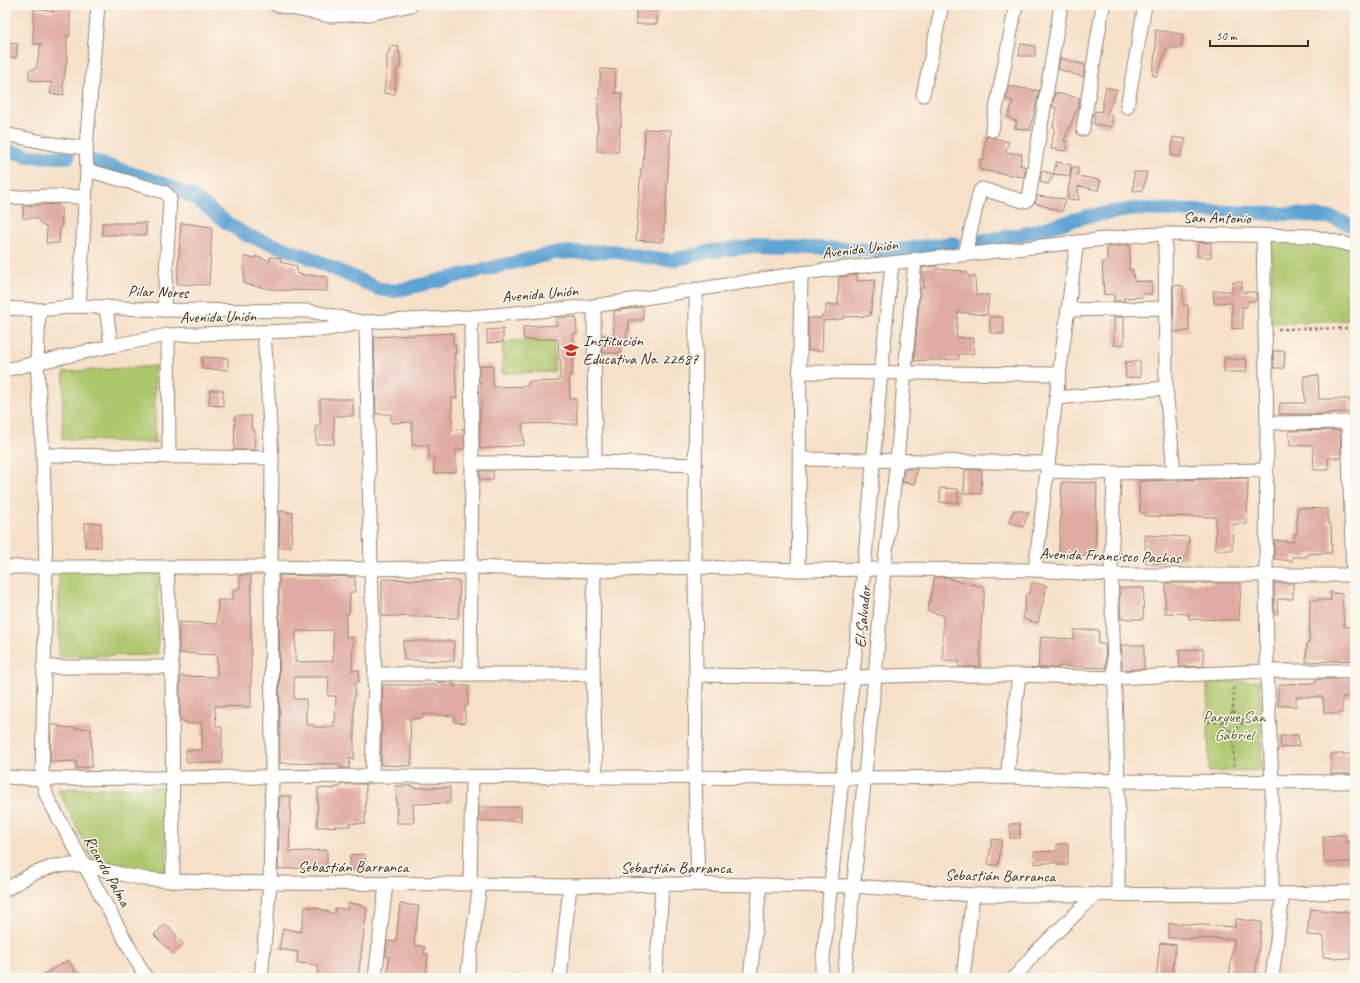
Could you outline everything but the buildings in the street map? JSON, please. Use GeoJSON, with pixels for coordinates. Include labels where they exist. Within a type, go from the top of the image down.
{"type":"FeatureCollection","features":[{"type":"Feature","properties":{"kind":"street"},"geometry":{"type":"LineString","coordinates":[[79,306],[87,170],[86,148],[98,5]]}},
{"type":"Feature","properties":{"kind":"street"},"geometry":{"type":"LineString","coordinates":[[276,5],[330,16],[370,9],[411,5]]}},
{"type":"Feature","properties":{"kind":"street"},"geometry":{"type":"LineString","coordinates":[[923,95],[942,5]]}},
{"type":"Feature","properties":{"kind":"street"},"geometry":{"type":"LineString","coordinates":[[992,130],[1016,5]]}},
{"type":"Feature","properties":{"kind":"street"},"geometry":{"type":"LineString","coordinates":[[965,254],[980,190],[992,191],[1023,201],[1029,198],[1061,5]]}},
{"type":"Feature","properties":{"kind":"street"},"geometry":{"type":"LineString","coordinates":[[1083,129],[1103,5]]}},
{"type":"Feature","properties":{"kind":"street"},"geometry":{"type":"LineString","coordinates":[[1127,107],[1145,5]]}},
{"type":"Feature","properties":{"kind":"street"},"geometry":{"type":"LineString","coordinates":[[5,134],[53,144],[86,148]]}},
{"type":"Feature","properties":{"kind":"street"},"geometry":{"type":"LineString","coordinates":[[87,170],[164,192],[168,195],[170,199],[164,310]]}},
{"type":"Feature","properties":{"kind":"street"},"geometry":{"type":"LineString","coordinates":[[5,198],[49,196],[85,197]]}},
{"type":"Feature","properties":{"kind":"street"},"geometry":{"type":"LineString","coordinates":[[1165,234],[1164,308],[1166,388],[1174,472]]}},
{"type":"Feature","properties":{"kind":"street","name":"San Antonio"},"geometry":{"type":"LineString","coordinates":[[1077,242],[1140,235],[1165,234],[1311,236],[1355,246]]}},
{"type":"Feature","properties":{"kind":"street"},"geometry":{"type":"LineString","coordinates":[[1263,236],[1267,423],[1267,671],[1278,894],[1272,978]]}},
{"type":"Feature","properties":{"kind":"street"},"geometry":{"type":"LineString","coordinates":[[1035,570],[1077,242]]}},
{"type":"Feature","properties":{"kind":"street","name":"Avenida Unión"},"geometry":{"type":"LineString","coordinates":[[5,370],[111,346],[168,335],[322,330],[366,322],[471,317],[594,306],[801,273],[1077,242]]}},
{"type":"Feature","properties":{"kind":"street","name":"El Salvador"},"geometry":{"type":"LineString","coordinates":[[844,978],[875,677],[884,569],[897,461],[915,260]]}},
{"type":"Feature","properties":{"kind":"street","name":"El Salvador"},"geometry":{"type":"LineString","coordinates":[[821,978],[864,569],[892,263]]}},
{"type":"Feature","properties":{"kind":"street"},"geometry":{"type":"LineString","coordinates":[[798,570],[801,273]]}},
{"type":"Feature","properties":{"kind":"street"},"geometry":{"type":"LineString","coordinates":[[696,289],[695,777],[698,884]]}},
{"type":"Feature","properties":{"kind":"street","name":"Pilar Nores"},"geometry":{"type":"LineString","coordinates":[[5,308],[39,310],[79,306],[164,310],[310,311],[366,322]]}},
{"type":"Feature","properties":{"kind":"street"},"geometry":{"type":"LineString","coordinates":[[594,306],[595,462]]}},
{"type":"Feature","properties":{"kind":"street"},"geometry":{"type":"LineString","coordinates":[[106,307],[111,346]]}},
{"type":"Feature","properties":{"kind":"street"},"geometry":{"type":"LineString","coordinates":[[1068,310],[1164,308]]}},
{"type":"Feature","properties":{"kind":"street","name":"Ricardo Palma"},"geometry":{"type":"LineString","coordinates":[[39,310],[37,363],[43,455],[46,568],[42,779],[47,797],[146,978]]}},
{"type":"Feature","properties":{"kind":"street"},"geometry":{"type":"LineString","coordinates":[[470,674],[472,463],[471,317]]}},
{"type":"Feature","properties":{"kind":"street"},"geometry":{"type":"LineString","coordinates":[[366,322],[371,570],[376,674],[372,776]]}},
{"type":"Feature","properties":{"kind":"street"},"geometry":{"type":"LineString","coordinates":[[261,978],[270,884],[272,778],[272,458],[264,332]]}},
{"type":"Feature","properties":{"kind":"street"},"geometry":{"type":"LineString","coordinates":[[168,335],[169,457]]}},
{"type":"Feature","properties":{"kind":"street"},"geometry":{"type":"LineString","coordinates":[[799,372],[1059,374]]}},
{"type":"Feature","properties":{"kind":"street"},"geometry":{"type":"LineString","coordinates":[[1056,398],[1166,388]]}},
{"type":"Feature","properties":{"kind":"street"},"geometry":{"type":"LineString","coordinates":[[1267,423],[1352,422],[1354,575]]}},
{"type":"Feature","properties":{"kind":"street"},"geometry":{"type":"LineString","coordinates":[[43,455],[272,458]]}},
{"type":"Feature","properties":{"kind":"street"},"geometry":{"type":"LineString","coordinates":[[800,459],[874,460],[1048,467],[1114,473],[1266,470]]}},
{"type":"Feature","properties":{"kind":"street"},"geometry":{"type":"LineString","coordinates":[[472,463],[595,462],[695,465]]}},
{"type":"Feature","properties":{"kind":"street"},"geometry":{"type":"LineString","coordinates":[[1114,473],[1111,575],[1118,781],[1118,894]]}},
{"type":"Feature","properties":{"kind":"street","name":"Avenida Francisco Pachas"},"geometry":{"type":"LineString","coordinates":[[5,567],[271,567],[371,570],[470,567],[594,571],[695,567],[798,570],[1035,570],[1111,575],[1354,575]]}},
{"type":"Feature","properties":{"kind":"street"},"geometry":{"type":"LineString","coordinates":[[167,568],[172,667],[173,881]]}},
{"type":"Feature","properties":{"kind":"street"},"geometry":{"type":"LineString","coordinates":[[594,571],[593,674],[596,777]]}},
{"type":"Feature","properties":{"kind":"street"},"geometry":{"type":"LineString","coordinates":[[43,668],[172,667]]}},
{"type":"Feature","properties":{"kind":"street"},"geometry":{"type":"LineString","coordinates":[[696,675],[875,677],[1019,674],[1114,678],[1267,671],[1355,671]]}},
{"type":"Feature","properties":{"kind":"street"},"geometry":{"type":"LineString","coordinates":[[376,674],[593,674]]}},
{"type":"Feature","properties":{"kind":"street"},"geometry":{"type":"LineString","coordinates":[[1007,778],[1019,674]]}},
{"type":"Feature","properties":{"kind":"street"},"geometry":{"type":"LineString","coordinates":[[5,777],[42,779],[372,776],[1007,778],[1118,781],[1355,782]]}},
{"type":"Feature","properties":{"kind":"street"},"geometry":{"type":"LineString","coordinates":[[467,978],[475,884],[472,777]]}},
{"type":"Feature","properties":{"kind":"street","name":"Sebastián Barranca"},"geometry":{"type":"LineString","coordinates":[[5,890],[32,874],[54,866],[72,865],[85,866],[125,875],[173,881],[270,884],[475,884],[570,886],[698,884],[853,886],[973,895],[1278,894],[1355,892]]}},
{"type":"Feature","properties":{"kind":"street"},"geometry":{"type":"LineString","coordinates":[[375,978],[386,884]]}},
{"type":"Feature","properties":{"kind":"street"},"geometry":{"type":"LineString","coordinates":[[655,978],[662,884]]}},
{"type":"Feature","properties":{"kind":"street"},"geometry":{"type":"LineString","coordinates":[[560,978],[570,886]]}},
{"type":"Feature","properties":{"kind":"street"},"geometry":{"type":"LineString","coordinates":[[750,978],[760,886]]}},
{"type":"Feature","properties":{"kind":"street"},"geometry":{"type":"LineString","coordinates":[[1014,978],[1034,954],[1096,894]]}},
{"type":"Feature","properties":{"kind":"street"},"geometry":{"type":"LineString","coordinates":[[963,978],[973,895]]}},
{"type":"Feature","properties":{"kind":"path"},"geometry":{"type":"LineString","coordinates":[[1265,329],[1355,328]]}},
{"type":"Feature","properties":{"kind":"path"},"geometry":{"type":"LineString","coordinates":[[1208,722],[1222,722],[1233,711],[1234,682]]}},
{"type":"Feature","properties":{"kind":"path"},"geometry":{"type":"LineString","coordinates":[[1233,711],[1244,721],[1261,721]]}},
{"type":"Feature","properties":{"kind":"path"},"geometry":{"type":"LineString","coordinates":[[1233,734],[1244,721]]}},
{"type":"Feature","properties":{"kind":"path"},"geometry":{"type":"LineString","coordinates":[[1222,722],[1233,734],[1234,771]]}},
{"type":"Feature","properties":{"kind":"green space"},"geometry":{"type":"Polygon","coordinates":[[[1310,239],[1355,249],[1355,320],[1271,323],[1272,241],[1310,239]]]}},
{"type":"Feature","properties":{"kind":"green space"},"geometry":{"type":"Polygon","coordinates":[[[554,340],[554,372],[502,373],[503,342],[554,340]]]}},
{"type":"Feature","properties":{"kind":"green space"},"geometry":{"type":"Polygon","coordinates":[[[155,366],[155,443],[62,439],[64,372],[155,366]]]}},
{"type":"Feature","properties":{"kind":"green space"},"geometry":{"type":"Polygon","coordinates":[[[158,568],[158,655],[59,656],[59,569],[158,568]]]}},
{"type":"Feature","properties":{"kind":"green space","name":"Parque San Gabriel"},"geometry":{"type":"Polygon","coordinates":[[[1260,681],[1262,770],[1209,772],[1207,682],[1260,681]]]}},
{"type":"Feature","properties":{"kind":"green space"},"geometry":{"type":"Polygon","coordinates":[[[165,787],[167,872],[116,867],[92,859],[58,789],[165,787]]]}},
{"type":"Feature","properties":{"kind":"waterway"},"geometry":{"type":"LineString","coordinates":[[5,150],[29,156],[68,157]]}},
{"type":"Feature","properties":{"kind":"waterway"},"geometry":{"type":"LineString","coordinates":[[93,161],[161,183],[193,197],[246,235],[306,256],[379,289],[395,291],[554,253],[612,251],[651,258],[673,260],[711,251],[758,246],[897,250],[953,243]]}},
{"type":"Feature","properties":{"kind":"waterway"},"geometry":{"type":"LineString","coordinates":[[974,242],[1024,234],[1088,216],[1135,209],[1294,214],[1333,218],[1355,227]]}},
{"type":"Feature","properties":{"kind":"place","name":"Institución Educativa No. 22687"},"geometry":{"type":"Point","coordinates":[571,350]}}]}
